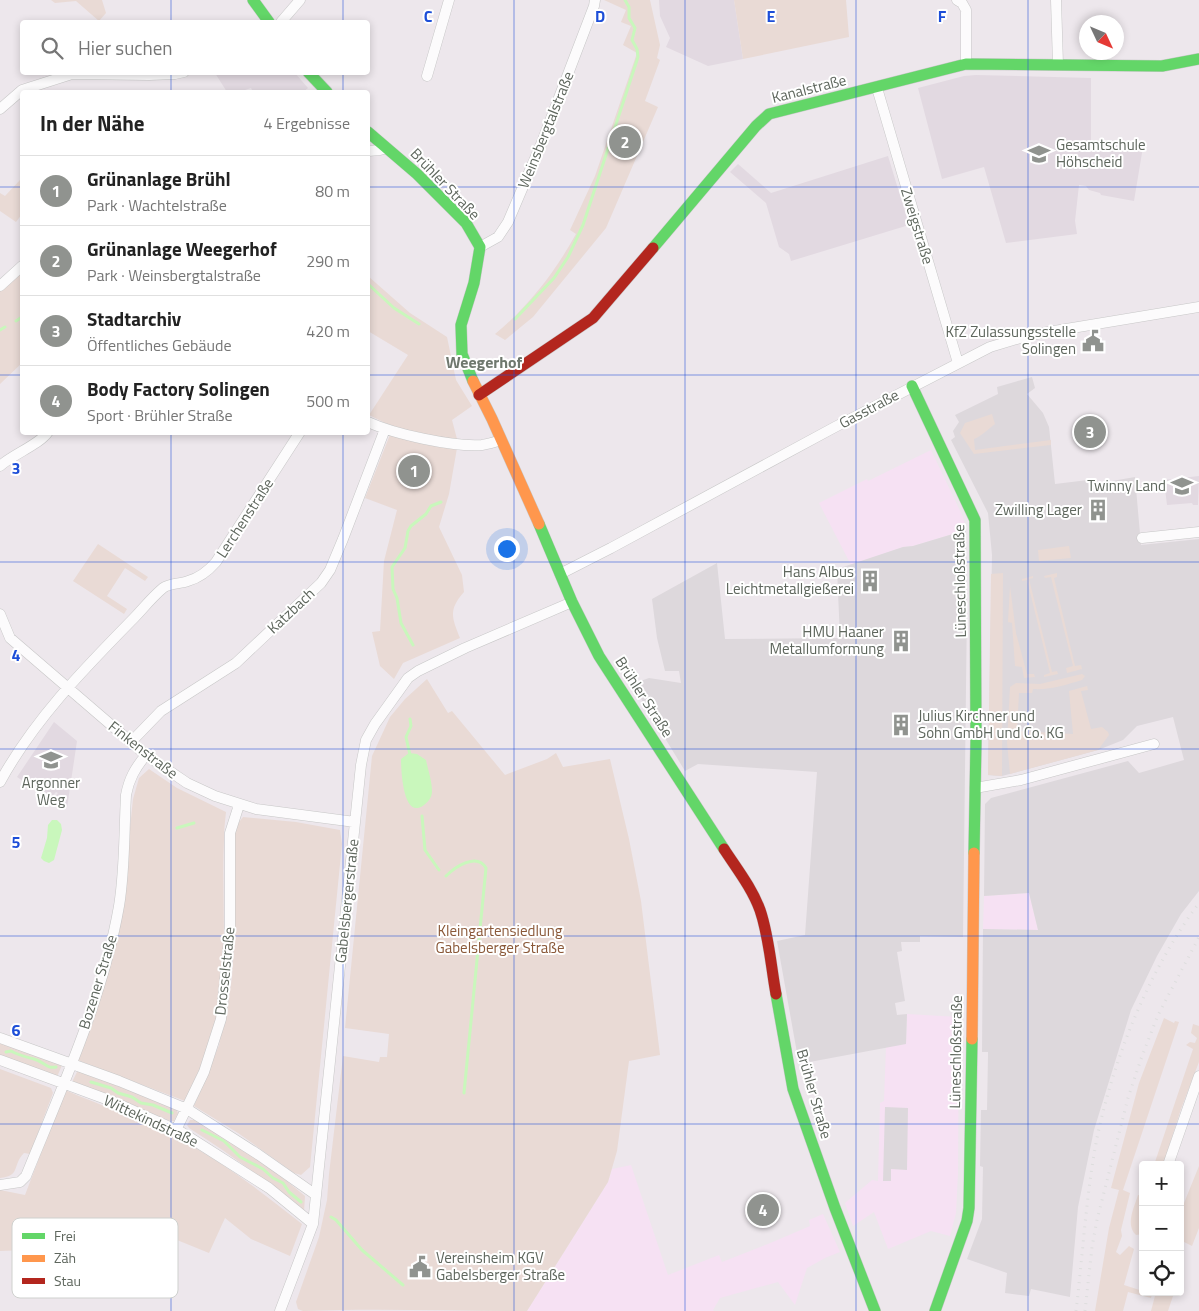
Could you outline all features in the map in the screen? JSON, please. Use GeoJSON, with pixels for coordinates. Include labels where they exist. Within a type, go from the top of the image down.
{"type":"FeatureCollection","features":[{"type":"Feature","properties":{"kind":"street"},"geometry":{"type":"LineString","coordinates":[[253,0],[266,20]]}},
{"type":"Feature","properties":{"kind":"street"},"geometry":{"type":"LineString","coordinates":[[284,20],[300,0]]}},
{"type":"Feature","properties":{"kind":"street"},"geometry":{"type":"LineString","coordinates":[[427,76],[449,0]]}},
{"type":"Feature","properties":{"kind":"street","name":"Weinsbergtalstraße"},"geometry":{"type":"LineString","coordinates":[[480,248],[498,237],[508,222],[542,142],[595,0]]}},
{"type":"Feature","properties":{"kind":"street"},"geometry":{"type":"LineString","coordinates":[[957,0],[962,3],[966,10],[966,64]]}},
{"type":"Feature","properties":{"kind":"street"},"geometry":{"type":"LineString","coordinates":[[1056,0],[1058,64]]}},
{"type":"Feature","properties":{"kind":"street","name":"Kanalstraße"},"geometry":{"type":"LineString","coordinates":[[479,395],[593,318],[764,118],[775,112],[877,88],[966,64],[1162,66],[1199,60]]}},
{"type":"Feature","properties":{"kind":"street"},"geometry":{"type":"LineString","coordinates":[[22,90],[69,75]]}},
{"type":"Feature","properties":{"kind":"street"},"geometry":{"type":"LineString","coordinates":[[311,75],[325,90]]}},
{"type":"Feature","properties":{"kind":"street","name":"Zweigstraße"},"geometry":{"type":"LineString","coordinates":[[877,88],[958,363]]}},
{"type":"Feature","properties":{"kind":"street"},"geometry":{"type":"LineString","coordinates":[[0,109],[20,92]]}},
{"type":"Feature","properties":{"kind":"street","name":"Brühler Straße"},"geometry":{"type":"LineString","coordinates":[[370,134],[417,174],[466,223],[480,248],[474,283],[461,325],[462,354],[572,602],[600,656],[748,886],[760,908],[764,920],[778,1013],[793,1089],[835,1208],[876,1311]]}},
{"type":"Feature","properties":{"kind":"street"},"geometry":{"type":"LineString","coordinates":[[370,150],[387,148]]}},
{"type":"Feature","properties":{"kind":"street"},"geometry":{"type":"LineString","coordinates":[[0,286],[20,268]]}},
{"type":"Feature","properties":{"kind":"street","name":"Gasstraße"},"geometry":{"type":"LineString","coordinates":[[560,574],[912,386],[990,347],[1010,340],[1199,307]]}},
{"type":"Feature","properties":{"kind":"street","name":"Lüneschloßstraße"},"geometry":{"type":"LineString","coordinates":[[912,386],[975,520],[975,788],[969,1208],[967,1222],[935,1311]]}},
{"type":"Feature","properties":{"kind":"street"},"geometry":{"type":"LineString","coordinates":[[370,423],[384,429],[457,444],[483,445],[501,440]]}},
{"type":"Feature","properties":{"kind":"street","name":"Katzbach"},"geometry":{"type":"LineString","coordinates":[[131,742],[148,722],[168,706],[236,663],[321,583],[330,570],[343,539],[384,429]]}},
{"type":"Feature","properties":{"kind":"street"},"geometry":{"type":"LineString","coordinates":[[0,466],[14,455],[39,441],[45,435]]}},
{"type":"Feature","properties":{"kind":"street","name":"Lerchenstraße"},"geometry":{"type":"LineString","coordinates":[[67,687],[165,586],[191,580],[213,566],[228,546],[298,435]]}},
{"type":"Feature","properties":{"kind":"street"},"geometry":{"type":"LineString","coordinates":[[1142,538],[1199,532]]}},
{"type":"Feature","properties":{"kind":"street","name":"Gabelsbergerstraße"},"geometry":{"type":"LineString","coordinates":[[280,1311],[313,1224],[361,765],[367,737],[380,715],[408,678],[430,664],[572,602]]}},
{"type":"Feature","properties":{"kind":"street","name":"Finkenstraße"},"geometry":{"type":"LineString","coordinates":[[0,614],[10,638],[146,755],[187,783],[239,805],[272,812],[356,822]]}},
{"type":"Feature","properties":{"kind":"street"},"geometry":{"type":"LineString","coordinates":[[0,782],[32,730],[67,687]]}},
{"type":"Feature","properties":{"kind":"street"},"geometry":{"type":"LineString","coordinates":[[975,788],[1021,780],[1154,744]]}},
{"type":"Feature","properties":{"kind":"street","name":"Bozener Straße"},"geometry":{"type":"LineString","coordinates":[[0,1185],[17,1183],[25,1178],[71,1064],[111,945],[121,893],[128,782],[146,755]]}},
{"type":"Feature","properties":{"kind":"street","name":"Drosselstraße"},"geometry":{"type":"LineString","coordinates":[[176,1130],[208,1063],[222,1013],[230,929],[230,833],[239,805]]}},
{"type":"Feature","properties":{"kind":"street","name":"Wittekindstraße"},"geometry":{"type":"LineString","coordinates":[[0,1038],[187,1109],[316,1196]]}},
{"type":"Feature","properties":{"kind":"street","name":"Wittekindstraße"},"geometry":{"type":"LineString","coordinates":[[0,1060],[114,1102],[176,1130],[270,1188],[313,1224]]}},
{"type":"Feature","properties":{"kind":"street"},"geometry":{"type":"LineString","coordinates":[[1169,1161],[1199,1076]]}},
{"type":"Feature","properties":{"kind":"shaded area"},"geometry":{"type":"Polygon","coordinates":[[[659,0],[734,0],[743,59],[708,66],[666,47],[670,38],[660,16],[659,0]]]}},
{"type":"Feature","properties":{"kind":"shaded area"},"geometry":{"type":"Polygon","coordinates":[[[216,75],[297,75],[308,88],[306,90],[252,90],[251,88],[245,90],[226,90],[216,75]]]}},
{"type":"Feature","properties":{"kind":"shaded area","name":"Gesamtschule Höhscheid"},"geometry":{"type":"Polygon","coordinates":[[[964,76],[1091,78],[1091,140],[1144,141],[1134,201],[1101,195],[1089,190],[1086,186],[1079,185],[1075,221],[1077,234],[1006,243],[984,167],[942,179],[918,88],[964,76]]]}},
{"type":"Feature","properties":{"kind":"shaded area"},"geometry":{"type":"Polygon","coordinates":[[[888,156],[909,225],[791,261],[789,254],[779,247],[766,203],[730,172],[738,164],[771,193],[888,156]]]}},
{"type":"Feature","properties":{"kind":"shaded area"},"geometry":{"type":"Polygon","coordinates":[[[1032,377],[1035,388],[1027,394],[1043,413],[1049,427],[1055,484],[1088,480],[1089,485],[1135,477],[1141,545],[1199,539],[1199,891],[1181,914],[1157,956],[1131,1010],[1094,1130],[1078,1207],[1070,1297],[1031,1289],[1029,1296],[1005,1293],[1007,1273],[967,1259],[982,1219],[983,1167],[980,1166],[981,1110],[987,1110],[988,1055],[988,1052],[982,1052],[983,929],[1038,930],[1029,893],[984,896],[985,804],[991,798],[1128,761],[1139,773],[1184,760],[1173,717],[1137,726],[1123,740],[1098,750],[1002,776],[988,775],[992,555],[988,513],[951,440],[955,437],[953,431],[959,422],[955,415],[998,394],[997,387],[1032,377]]]}},
{"type":"Feature","properties":{"kind":"shaded area"},"geometry":{"type":"Polygon","coordinates":[[[931,450],[963,517],[966,530],[913,546],[903,547],[851,565],[819,503],[931,450]]]}},
{"type":"Feature","properties":{"kind":"shaded area","name":"Twinny Land"},"geometry":{"type":"Polygon","coordinates":[[[1199,476],[1198,505],[1193,505],[1192,503],[1167,505],[1164,480],[1199,476]]]}},
{"type":"Feature","properties":{"kind":"shaded area"},"geometry":{"type":"Polygon","coordinates":[[[966,530],[967,605],[963,937],[920,936],[920,942],[901,942],[902,951],[897,952],[905,1001],[895,1003],[897,1015],[907,1014],[906,1044],[799,1064],[777,941],[805,935],[817,772],[698,764],[685,771],[632,684],[649,678],[681,683],[679,671],[665,671],[657,638],[652,599],[717,563],[725,639],[840,638],[837,569],[903,547],[913,546],[966,530]]]}},
{"type":"Feature","properties":{"kind":"shaded area","name":"Argonner Weg"},"geometry":{"type":"Polygon","coordinates":[[[54,722],[77,741],[67,808],[52,800],[58,793],[56,792],[50,799],[17,777],[54,722]]]}},
{"type":"Feature","properties":{"kind":"shaded area"},"geometry":{"type":"Polygon","coordinates":[[[409,753],[417,754],[426,760],[431,783],[432,793],[430,799],[424,805],[417,808],[412,806],[407,800],[403,783],[401,759],[409,753]]]}},
{"type":"Feature","properties":{"kind":"shaded area"},"geometry":{"type":"Polygon","coordinates":[[[52,820],[57,820],[61,824],[62,830],[54,860],[49,863],[41,858],[47,838],[48,825],[52,820]]]}},
{"type":"Feature","properties":{"kind":"shaded area"},"geometry":{"type":"Polygon","coordinates":[[[1029,893],[1038,930],[983,929],[984,896],[1029,893]]]}},
{"type":"Feature","properties":{"kind":"shaded area"},"geometry":{"type":"Polygon","coordinates":[[[907,1014],[959,1017],[956,1213],[950,1236],[931,1231],[888,1249],[874,1212],[853,1226],[845,1203],[872,1180],[878,1181],[880,1103],[884,1101],[886,1047],[906,1043],[907,1014]]]}},
{"type":"Feature","properties":{"kind":"shaded area"},"geometry":{"type":"Polygon","coordinates":[[[885,1107],[908,1108],[907,1170],[891,1169],[891,1181],[883,1181],[885,1107]]]}},
{"type":"Feature","properties":{"kind":"shaded area"},"geometry":{"type":"Polygon","coordinates":[[[631,1165],[668,1275],[719,1255],[722,1262],[768,1244],[810,1226],[809,1220],[823,1214],[840,1252],[807,1268],[795,1305],[778,1282],[720,1298],[714,1311],[527,1311],[608,1182],[612,1169],[631,1165]]]}},
{"type":"Feature","properties":{"kind":"green space"},"geometry":{"type":"Polygon","coordinates":[[[51,0],[102,0],[106,13],[98,20],[76,1],[55,3],[51,0]]]}},
{"type":"Feature","properties":{"kind":"green space"},"geometry":{"type":"Polygon","coordinates":[[[604,0],[650,0],[660,45],[657,58],[660,60],[645,101],[658,107],[606,228],[533,317],[505,340],[495,334],[519,312],[540,288],[576,234],[570,230],[595,176],[637,53],[623,45],[631,26],[621,22],[626,10],[604,0]]]}},
{"type":"Feature","properties":{"kind":"green space"},"geometry":{"type":"Polygon","coordinates":[[[734,0],[846,0],[849,37],[743,59],[734,0]]]}},
{"type":"Feature","properties":{"kind":"green space"},"geometry":{"type":"Polygon","coordinates":[[[20,180],[20,217],[16,222],[0,211],[0,193],[5,196],[20,180]]]}},
{"type":"Feature","properties":{"kind":"green space"},"geometry":{"type":"Polygon","coordinates":[[[20,274],[20,365],[0,384],[0,291],[20,274]]]}},
{"type":"Feature","properties":{"kind":"green space"},"geometry":{"type":"Polygon","coordinates":[[[370,278],[410,313],[447,337],[456,380],[472,406],[452,420],[457,439],[457,448],[449,494],[439,527],[462,575],[464,592],[456,604],[453,614],[460,638],[403,663],[394,679],[380,666],[372,632],[380,631],[384,561],[397,510],[365,498],[393,427],[370,416],[370,413],[408,355],[370,332],[370,278]]]}},
{"type":"Feature","properties":{"kind":"green space"},"geometry":{"type":"Polygon","coordinates":[[[992,414],[995,424],[974,439],[975,450],[1051,440],[1051,445],[974,454],[960,433],[965,423],[992,414]]]}},
{"type":"Feature","properties":{"kind":"green space"},"geometry":{"type":"Polygon","coordinates":[[[98,544],[148,577],[145,581],[125,568],[107,596],[127,609],[124,614],[73,581],[98,544]]]}},
{"type":"Feature","properties":{"kind":"green space"},"geometry":{"type":"Polygon","coordinates":[[[1069,546],[1071,558],[1039,561],[1038,550],[1069,546]]]}},
{"type":"Feature","properties":{"kind":"green space"},"geometry":{"type":"Polygon","coordinates":[[[1003,573],[1002,776],[988,775],[991,574],[1003,573]]]}},
{"type":"Feature","properties":{"kind":"green space"},"geometry":{"type":"Polygon","coordinates":[[[1057,573],[1057,577],[1054,578],[1075,666],[1081,665],[1082,669],[1067,673],[1066,668],[1073,666],[1051,577],[1045,578],[1044,576],[1057,573]]]}},
{"type":"Feature","properties":{"kind":"green space"},"geometry":{"type":"Polygon","coordinates":[[[1033,576],[1033,578],[1029,579],[1052,672],[1057,671],[1058,674],[1044,677],[1044,675],[1050,673],[1027,580],[1022,581],[1022,579],[1033,576]]]}},
{"type":"Feature","properties":{"kind":"green space"},"geometry":{"type":"Polygon","coordinates":[[[1010,586],[1016,633],[1027,674],[1034,674],[1035,677],[1024,678],[1022,667],[1015,666],[1012,623],[1008,622],[1010,586]]]}},
{"type":"Feature","properties":{"kind":"green space"},"geometry":{"type":"Polygon","coordinates":[[[1082,674],[1085,676],[1082,680],[1052,688],[1033,689],[1032,693],[1019,693],[1017,731],[1073,734],[1069,691],[1087,686],[1088,690],[1081,691],[1091,729],[1102,727],[1109,735],[1098,750],[1010,774],[1007,742],[1010,687],[1016,683],[1040,684],[1082,674]]]}},
{"type":"Feature","properties":{"kind":"green space","name":"Kleingartensiedlung Gabelsberger Straße"},"geometry":{"type":"Polygon","coordinates":[[[427,679],[448,713],[452,711],[505,775],[547,759],[556,753],[563,767],[610,759],[641,901],[660,1055],[629,1061],[617,1151],[608,1182],[527,1311],[303,1311],[298,1309],[296,1302],[319,1237],[327,1200],[343,1056],[379,1062],[380,1057],[387,1057],[389,1034],[345,1028],[372,756],[390,717],[405,699],[427,679]]]}},
{"type":"Feature","properties":{"kind":"green space"},"geometry":{"type":"Polygon","coordinates":[[[149,769],[177,788],[226,812],[223,863],[224,934],[219,1006],[208,1048],[185,1101],[77,1060],[98,1001],[130,828],[133,799],[139,778],[149,769]]]}},
{"type":"Feature","properties":{"kind":"green space"},"geometry":{"type":"Polygon","coordinates":[[[243,817],[296,822],[340,830],[342,844],[310,1167],[301,1175],[294,1173],[238,1133],[194,1106],[219,1045],[228,1004],[235,931],[233,842],[236,826],[243,817]]]}},
{"type":"Feature","properties":{"kind":"green space"},"geometry":{"type":"Polygon","coordinates":[[[1164,1018],[1174,1023],[1175,1021],[1179,1022],[1123,1190],[1130,1193],[1121,1230],[1122,1236],[1116,1252],[1120,1255],[1129,1246],[1134,1249],[1124,1285],[1139,1290],[1139,1295],[1128,1292],[1123,1311],[1095,1311],[1109,1228],[1119,1190],[1111,1188],[1139,1083],[1164,1018]]]}},
{"type":"Feature","properties":{"kind":"green space"},"geometry":{"type":"Polygon","coordinates":[[[1193,1024],[1199,1026],[1199,1062],[1164,1161],[1155,1161],[1193,1049],[1186,1045],[1190,1042],[1195,1043],[1197,1038],[1191,1033],[1193,1024]]]}},
{"type":"Feature","properties":{"kind":"green space"},"geometry":{"type":"Polygon","coordinates":[[[0,1041],[62,1065],[57,1077],[0,1056],[0,1041]]]}},
{"type":"Feature","properties":{"kind":"green space"},"geometry":{"type":"Polygon","coordinates":[[[0,1069],[51,1088],[53,1093],[30,1154],[24,1153],[20,1157],[11,1175],[0,1178],[0,1069]]]}},
{"type":"Feature","properties":{"kind":"green space"},"geometry":{"type":"Polygon","coordinates":[[[78,1070],[176,1109],[178,1113],[174,1121],[170,1121],[73,1083],[78,1070]]]}},
{"type":"Feature","properties":{"kind":"green space"},"geometry":{"type":"Polygon","coordinates":[[[65,1090],[163,1131],[194,1147],[257,1189],[302,1224],[290,1256],[251,1239],[225,1218],[209,1253],[178,1240],[178,1218],[12,1218],[12,1251],[0,1251],[0,1190],[25,1195],[65,1090]]]}},
{"type":"Feature","properties":{"kind":"green space"},"geometry":{"type":"Polygon","coordinates":[[[190,1120],[196,1120],[272,1169],[305,1196],[304,1212],[248,1168],[189,1128],[187,1125],[190,1120]]]}},
{"type":"Feature","properties":{"kind":"green space"},"geometry":{"type":"Polygon","coordinates":[[[1199,1166],[1199,1228],[1192,1246],[1184,1242],[1184,1203],[1199,1166]]]}},
{"type":"Feature","properties":{"kind":"green space"},"geometry":{"type":"Polygon","coordinates":[[[1139,1195],[1139,1235],[1136,1235],[1131,1226],[1133,1211],[1139,1195]]]}},
{"type":"Feature","properties":{"kind":"green space"},"geometry":{"type":"Polygon","coordinates":[[[1155,1296],[1173,1296],[1168,1311],[1151,1311],[1155,1296]]]}},
{"type":"Feature","properties":{"kind":"waterway"},"geometry":{"type":"LineString","coordinates":[[515,319],[554,278],[568,257],[583,225],[638,57],[637,49],[632,40],[635,28],[629,18],[629,7],[625,0]]}},
{"type":"Feature","properties":{"kind":"waterway"},"geometry":{"type":"LineString","coordinates":[[370,286],[394,308],[419,324]]}},
{"type":"Feature","properties":{"kind":"waterway"},"geometry":{"type":"LineString","coordinates":[[16,321],[20,318]]}},
{"type":"Feature","properties":{"kind":"waterway"},"geometry":{"type":"LineString","coordinates":[[0,330],[5,327]]}},
{"type":"Feature","properties":{"kind":"waterway"},"geometry":{"type":"LineString","coordinates":[[413,645],[401,623],[397,598],[393,589],[392,567],[405,548],[408,531],[411,526],[426,514],[431,506],[441,502]]}},
{"type":"Feature","properties":{"kind":"waterway"},"geometry":{"type":"LineString","coordinates":[[410,719],[411,726],[406,737],[410,755]]}},
{"type":"Feature","properties":{"kind":"waterway"},"geometry":{"type":"LineString","coordinates":[[422,816],[425,850],[439,870]]}},
{"type":"Feature","properties":{"kind":"waterway"},"geometry":{"type":"LineString","coordinates":[[177,828],[194,823]]}},
{"type":"Feature","properties":{"kind":"waterway"},"geometry":{"type":"LineString","coordinates":[[446,876],[460,865],[472,861],[482,863],[486,868],[464,1093]]}},
{"type":"Feature","properties":{"kind":"waterway"},"geometry":{"type":"LineString","coordinates":[[6,1052],[11,1051],[37,1060],[50,1067],[56,1067]]}},
{"type":"Feature","properties":{"kind":"waterway"},"geometry":{"type":"LineString","coordinates":[[91,1082],[111,1088],[141,1103],[153,1105],[172,1113]]}},
{"type":"Feature","properties":{"kind":"waterway"},"geometry":{"type":"LineString","coordinates":[[202,1130],[224,1141],[240,1157],[263,1169],[273,1178],[283,1183],[289,1192],[301,1202]]}},
{"type":"Feature","properties":{"kind":"waterway"},"geometry":{"type":"LineString","coordinates":[[331,1217],[336,1220],[362,1250],[403,1285]]}},
{"type":"Feature","properties":{"kind":"railway"},"geometry":{"type":"LineString","coordinates":[[1076,1311],[1093,1159],[1104,1107],[1113,1077],[1149,985],[1181,929],[1199,903]]}},
{"type":"Feature","properties":{"kind":"railway"},"geometry":{"type":"LineString","coordinates":[[1085,1311],[1097,1220],[1128,1098],[1158,1015],[1199,937]]}},
{"type":"Feature","properties":{"kind":"traffic: fast"},"geometry":{"type":"LineString","coordinates":[[253,0],[268,20]]}},
{"type":"Feature","properties":{"kind":"traffic: fast"},"geometry":{"type":"LineString","coordinates":[[653,248],[756,126],[769,114],[966,64],[1162,66],[1199,59]]}},
{"type":"Feature","properties":{"kind":"traffic: fast"},"geometry":{"type":"LineString","coordinates":[[311,75],[325,90]]}},
{"type":"Feature","properties":{"kind":"traffic: fast"},"geometry":{"type":"LineString","coordinates":[[370,134],[417,174],[466,223],[480,247],[474,283],[461,325],[462,354],[473,381]]}},
{"type":"Feature","properties":{"kind":"traffic: fast"},"geometry":{"type":"LineString","coordinates":[[912,386],[975,520],[976,741],[974,853]]}},
{"type":"Feature","properties":{"kind":"traffic: fast"},"geometry":{"type":"LineString","coordinates":[[539,524],[572,602],[599,656],[724,849]]}},
{"type":"Feature","properties":{"kind":"traffic: fast"},"geometry":{"type":"LineString","coordinates":[[776,994],[793,1089],[835,1208],[875,1311]]}},
{"type":"Feature","properties":{"kind":"traffic: fast"},"geometry":{"type":"LineString","coordinates":[[935,1311],[967,1221],[969,1208],[972,1039]]}},
{"type":"Feature","properties":{"kind":"traffic: slow"},"geometry":{"type":"LineString","coordinates":[[473,381],[539,524]]}},
{"type":"Feature","properties":{"kind":"traffic: slow"},"geometry":{"type":"LineString","coordinates":[[972,1039],[974,853]]}},
{"type":"Feature","properties":{"kind":"traffic: jam"},"geometry":{"type":"LineString","coordinates":[[479,395],[593,318],[653,248]]}},
{"type":"Feature","properties":{"kind":"traffic: jam"},"geometry":{"type":"LineString","coordinates":[[724,849],[749,886],[760,910],[768,941],[776,994]]}},
{"type":"Feature","properties":{"kind":"place","name":"Grünanlage Weegerhof"},"geometry":{"type":"Point","coordinates":[625,142]}},
{"type":"Feature","properties":{"kind":"place","name":"Gesamtschule Höhscheid"},"geometry":{"type":"Point","coordinates":[1039,154]}},
{"type":"Feature","properties":{"kind":"place","name":"KfZ Zulassungsstelle Solingen"},"geometry":{"type":"Point","coordinates":[1093,341]}},
{"type":"Feature","properties":{"kind":"place","name":"Stadtarchiv"},"geometry":{"type":"Point","coordinates":[1090,432]}},
{"type":"Feature","properties":{"kind":"place","name":"Grünanlage Brühl"},"geometry":{"type":"Point","coordinates":[414,471]}},
{"type":"Feature","properties":{"kind":"place","name":"Twinny Land"},"geometry":{"type":"Point","coordinates":[1182,486]}},
{"type":"Feature","properties":{"kind":"place","name":"Zwilling Lager"},"geometry":{"type":"Point","coordinates":[1098,510]}},
{"type":"Feature","properties":{"kind":"place","name":"Hans Albus Leichtmetallgießerei"},"geometry":{"type":"Point","coordinates":[870,581]}},
{"type":"Feature","properties":{"kind":"place","name":"HMU Haaner Metallumformung"},"geometry":{"type":"Point","coordinates":[901,641]}},
{"type":"Feature","properties":{"kind":"place","name":"Julius Kirchner und Sohn GmbH und Co. KG"},"geometry":{"type":"Point","coordinates":[901,725]}},
{"type":"Feature","properties":{"kind":"place","name":"Argonner Weg"},"geometry":{"type":"Point","coordinates":[51,760]}},
{"type":"Feature","properties":{"kind":"place","name":"Body Factory Solingen"},"geometry":{"type":"Point","coordinates":[763,1210]}},
{"type":"Feature","properties":{"kind":"place","name":"Vereinsheim KGV Gabelsberger Straße"},"geometry":{"type":"Point","coordinates":[420,1267]}},
{"type":"Feature","properties":{"kind":"district","name":"Weegerhof"},"geometry":{"type":"Point","coordinates":[484,362]}}]}
